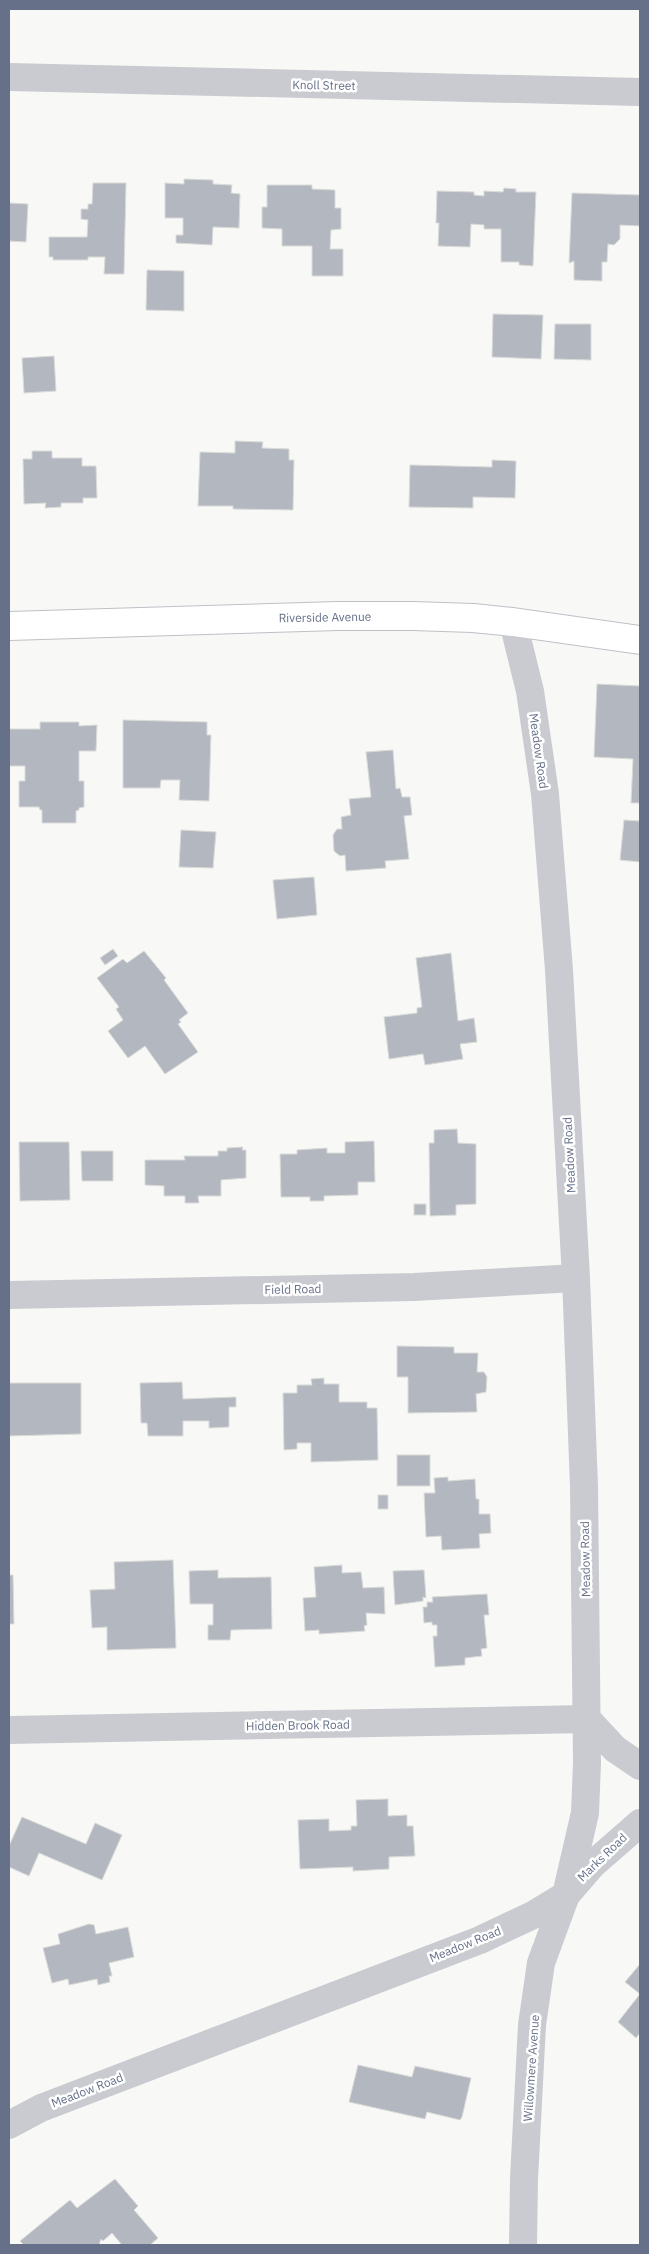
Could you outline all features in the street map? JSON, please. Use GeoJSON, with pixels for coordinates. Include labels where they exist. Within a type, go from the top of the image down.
{"type":"FeatureCollection","features":[{"type":"Feature","properties":{"kind":"street","name":"Knoll Street"},"geometry":{"type":"LineString","coordinates":[[9,77],[640,92]]}},
{"type":"Feature","properties":{"kind":"street","name":"Riverside Avenue"},"geometry":{"type":"LineString","coordinates":[[9,626],[338,616],[473,618],[640,640]]}},
{"type":"Feature","properties":{"kind":"street","name":"Meadow Road"},"geometry":{"type":"LineString","coordinates":[[9,2125],[41,2108],[480,1940],[533,1915],[566,1895],[585,1812],[587,1720],[584,1486],[576,1278],[559,970],[545,794],[530,691],[513,622]]}},
{"type":"Feature","properties":{"kind":"street","name":"Field Road"},"geometry":{"type":"LineString","coordinates":[[9,1295],[414,1287],[576,1278]]}},
{"type":"Feature","properties":{"kind":"street","name":"Hidden Brook Road"},"geometry":{"type":"LineString","coordinates":[[9,1730],[587,1720]]}},
{"type":"Feature","properties":{"kind":"street"},"geometry":{"type":"LineString","coordinates":[[587,1720],[615,1749],[640,1766]]}},
{"type":"Feature","properties":{"kind":"street","name":"Marks Road"},"geometry":{"type":"LineString","coordinates":[[566,1895],[592,1864],[640,1823]]}},
{"type":"Feature","properties":{"kind":"street","name":"Willowmere Avenue"},"geometry":{"type":"LineString","coordinates":[[523,2245],[524,2179],[532,2025],[541,1963],[566,1895]]}},
{"type":"Feature","properties":{"kind":"street"},"geometry":{"type":"LineString","coordinates":[[9,2100],[41,2108]]}},
{"type":"Feature","properties":{"kind":"building"},"geometry":{"type":"Polygon","coordinates":[[[184,179],[213,180],[213,184],[232,185],[231,193],[240,194],[239,228],[213,227],[212,245],[176,243],[176,235],[183,235],[183,218],[165,218],[165,183],[184,184],[184,179]]]}},
{"type":"Feature","properties":{"kind":"building"},"geometry":{"type":"Polygon","coordinates":[[[93,183],[126,183],[124,274],[104,274],[105,257],[88,257],[88,260],[53,260],[53,257],[49,257],[49,237],[87,237],[88,220],[81,219],[81,209],[88,209],[88,204],[92,204],[93,183]]]}},
{"type":"Feature","properties":{"kind":"building"},"geometry":{"type":"Polygon","coordinates":[[[267,185],[312,185],[312,189],[335,190],[335,208],[341,208],[341,229],[331,230],[330,249],[343,249],[343,276],[312,276],[312,246],[282,246],[282,229],[262,228],[262,207],[267,207],[267,185]]]}},
{"type":"Feature","properties":{"kind":"building"},"geometry":{"type":"Polygon","coordinates":[[[504,188],[516,189],[516,192],[536,192],[533,266],[519,265],[519,262],[501,262],[501,229],[484,229],[484,225],[471,224],[470,247],[438,246],[439,223],[436,223],[437,191],[474,192],[474,195],[484,196],[484,191],[503,192],[504,188]]]}},
{"type":"Feature","properties":{"kind":"building"},"geometry":{"type":"Polygon","coordinates":[[[572,193],[640,195],[640,226],[620,225],[620,239],[614,245],[608,244],[607,262],[602,262],[602,281],[574,280],[574,261],[569,263],[572,193]]]}},
{"type":"Feature","properties":{"kind":"building"},"geometry":{"type":"Polygon","coordinates":[[[9,203],[28,204],[26,242],[9,241],[9,203]]]}},
{"type":"Feature","properties":{"kind":"building"},"geometry":{"type":"Polygon","coordinates":[[[147,270],[184,271],[184,311],[146,310],[147,270]]]}},
{"type":"Feature","properties":{"kind":"building"},"geometry":{"type":"Polygon","coordinates":[[[493,314],[543,315],[541,359],[492,357],[493,314]]]}},
{"type":"Feature","properties":{"kind":"building"},"geometry":{"type":"Polygon","coordinates":[[[555,324],[591,324],[591,360],[554,359],[555,324]]]}},
{"type":"Feature","properties":{"kind":"building"},"geometry":{"type":"Polygon","coordinates":[[[54,356],[56,391],[24,393],[22,358],[54,356]]]}},
{"type":"Feature","properties":{"kind":"building"},"geometry":{"type":"Polygon","coordinates":[[[235,441],[263,442],[262,448],[289,449],[289,460],[294,460],[293,510],[233,509],[233,506],[198,506],[200,452],[235,453],[235,441]]]}},
{"type":"Feature","properties":{"kind":"building"},"geometry":{"type":"Polygon","coordinates":[[[32,451],[52,451],[52,458],[82,458],[82,466],[96,466],[97,498],[83,498],[83,503],[61,503],[61,507],[45,508],[46,503],[24,504],[23,459],[32,459],[32,451]]]}},
{"type":"Feature","properties":{"kind":"building"},"geometry":{"type":"Polygon","coordinates":[[[492,460],[516,461],[515,498],[473,497],[473,508],[409,507],[410,465],[492,467],[492,460]]]}},
{"type":"Feature","properties":{"kind":"building"},"geometry":{"type":"Polygon","coordinates":[[[597,684],[640,686],[640,803],[631,803],[633,759],[594,757],[597,684]]]}},
{"type":"Feature","properties":{"kind":"building"},"geometry":{"type":"Polygon","coordinates":[[[123,720],[207,722],[207,735],[211,735],[209,801],[179,800],[180,780],[161,780],[160,788],[123,788],[123,720]]]}},
{"type":"Feature","properties":{"kind":"building"},"geometry":{"type":"Polygon","coordinates":[[[40,722],[79,722],[79,726],[97,725],[96,751],[79,751],[79,781],[84,781],[84,807],[76,811],[76,823],[42,823],[42,810],[39,807],[19,807],[19,781],[25,781],[25,766],[9,766],[9,729],[40,729],[40,722]]]}},
{"type":"Feature","properties":{"kind":"building"},"geometry":{"type":"Polygon","coordinates":[[[393,750],[396,789],[400,788],[402,797],[410,797],[412,815],[404,816],[409,859],[385,861],[386,868],[346,871],[345,855],[340,856],[334,851],[333,835],[337,829],[342,829],[341,817],[351,815],[349,799],[371,797],[366,752],[393,750]]]}},
{"type":"Feature","properties":{"kind":"building"},"geometry":{"type":"Polygon","coordinates":[[[624,820],[640,821],[640,862],[620,860],[624,820]]]}},
{"type":"Feature","properties":{"kind":"building"},"geometry":{"type":"Polygon","coordinates":[[[181,830],[216,832],[213,868],[179,867],[181,830]]]}},
{"type":"Feature","properties":{"kind":"building"},"geometry":{"type":"Polygon","coordinates":[[[314,877],[317,915],[277,919],[273,880],[314,877]]]}},
{"type":"Feature","properties":{"kind":"building"},"geometry":{"type":"Polygon","coordinates":[[[113,949],[118,956],[105,965],[100,958],[113,949]]]}},
{"type":"Feature","properties":{"kind":"building"},"geometry":{"type":"Polygon","coordinates":[[[144,951],[166,978],[164,980],[188,1013],[179,1020],[181,1022],[178,1024],[198,1052],[165,1074],[145,1046],[128,1058],[108,1031],[123,1020],[116,1009],[119,1007],[97,978],[123,959],[127,963],[144,951]]]}},
{"type":"Feature","properties":{"kind":"building"},"geometry":{"type":"Polygon","coordinates":[[[451,953],[458,1021],[474,1018],[477,1042],[460,1044],[463,1059],[425,1065],[423,1054],[389,1059],[384,1017],[417,1013],[417,1008],[422,1007],[416,958],[451,953]]]}},
{"type":"Feature","properties":{"kind":"building"},"geometry":{"type":"Polygon","coordinates":[[[457,1129],[458,1143],[476,1144],[476,1204],[456,1205],[456,1215],[430,1216],[429,1143],[434,1143],[434,1130],[457,1129]]]}},
{"type":"Feature","properties":{"kind":"building"},"geometry":{"type":"Polygon","coordinates":[[[374,1141],[375,1182],[358,1182],[358,1195],[324,1196],[324,1201],[310,1201],[310,1197],[281,1197],[280,1154],[297,1154],[297,1150],[327,1148],[327,1153],[345,1153],[345,1142],[374,1141]]]}},
{"type":"Feature","properties":{"kind":"building"},"geometry":{"type":"Polygon","coordinates":[[[19,1142],[69,1142],[70,1200],[20,1201],[19,1142]]]}},
{"type":"Feature","properties":{"kind":"building"},"geometry":{"type":"Polygon","coordinates":[[[243,1147],[242,1150],[246,1150],[246,1178],[221,1180],[221,1196],[198,1196],[199,1203],[185,1203],[185,1196],[164,1196],[164,1186],[145,1185],[145,1160],[185,1160],[184,1156],[218,1156],[218,1151],[227,1151],[227,1148],[243,1147]]]}},
{"type":"Feature","properties":{"kind":"building"},"geometry":{"type":"Polygon","coordinates":[[[81,1151],[113,1151],[113,1181],[82,1181],[81,1151]]]}},
{"type":"Feature","properties":{"kind":"building"},"geometry":{"type":"Polygon","coordinates":[[[414,1204],[426,1204],[426,1215],[414,1215],[414,1204]]]}},
{"type":"Feature","properties":{"kind":"building"},"geometry":{"type":"Polygon","coordinates":[[[397,1346],[454,1347],[454,1353],[478,1353],[477,1372],[484,1372],[487,1377],[486,1392],[476,1394],[477,1412],[408,1413],[408,1377],[397,1377],[397,1346]]]}},
{"type":"Feature","properties":{"kind":"building"},"geometry":{"type":"Polygon","coordinates":[[[324,1378],[324,1384],[339,1384],[339,1402],[367,1402],[367,1408],[377,1408],[378,1460],[311,1462],[311,1443],[297,1443],[297,1449],[284,1450],[283,1393],[297,1393],[297,1385],[312,1385],[311,1379],[324,1378]]]}},
{"type":"Feature","properties":{"kind":"building"},"geometry":{"type":"Polygon","coordinates":[[[182,1382],[183,1399],[236,1397],[236,1407],[229,1407],[229,1427],[209,1428],[209,1421],[183,1421],[183,1436],[148,1436],[147,1423],[141,1423],[140,1383],[182,1382]]]}},
{"type":"Feature","properties":{"kind":"building"},"geometry":{"type":"Polygon","coordinates":[[[9,1383],[81,1383],[81,1434],[9,1436],[9,1383]]]}},
{"type":"Feature","properties":{"kind":"building"},"geometry":{"type":"Polygon","coordinates":[[[397,1455],[430,1455],[430,1486],[397,1486],[397,1455]]]}},
{"type":"Feature","properties":{"kind":"building"},"geometry":{"type":"Polygon","coordinates":[[[448,1477],[448,1481],[475,1479],[476,1499],[479,1499],[479,1514],[490,1514],[491,1533],[479,1534],[480,1548],[442,1550],[441,1536],[426,1537],[424,1493],[435,1493],[434,1478],[448,1477]]]}},
{"type":"Feature","properties":{"kind":"building"},"geometry":{"type":"Polygon","coordinates":[[[378,1495],[388,1495],[388,1509],[378,1509],[378,1495]]]}},
{"type":"Feature","properties":{"kind":"building"},"geometry":{"type":"Polygon","coordinates":[[[173,1560],[176,1648],[107,1650],[107,1627],[92,1628],[90,1590],[115,1589],[114,1562],[173,1560]]]}},
{"type":"Feature","properties":{"kind":"building"},"geometry":{"type":"Polygon","coordinates":[[[342,1565],[342,1573],[361,1572],[363,1588],[384,1587],[385,1614],[366,1613],[367,1625],[364,1626],[365,1631],[319,1634],[319,1630],[305,1631],[303,1598],[316,1597],[314,1567],[342,1565]]]}},
{"type":"Feature","properties":{"kind":"building"},"geometry":{"type":"Polygon","coordinates":[[[218,1570],[218,1578],[271,1577],[272,1629],[231,1630],[230,1640],[208,1640],[208,1625],[213,1625],[213,1604],[190,1604],[189,1571],[218,1570]]]}},
{"type":"Feature","properties":{"kind":"building"},"geometry":{"type":"Polygon","coordinates":[[[424,1570],[426,1598],[423,1597],[423,1601],[395,1605],[393,1571],[424,1570]]]}},
{"type":"Feature","properties":{"kind":"building"},"geometry":{"type":"Polygon","coordinates":[[[9,1575],[13,1575],[14,1624],[9,1624],[9,1575]]]}},
{"type":"Feature","properties":{"kind":"building"},"geometry":{"type":"Polygon","coordinates":[[[487,1594],[489,1615],[484,1615],[487,1648],[481,1649],[482,1656],[465,1658],[465,1665],[435,1667],[433,1636],[437,1636],[437,1625],[432,1625],[432,1622],[424,1623],[423,1607],[427,1607],[427,1602],[433,1602],[432,1597],[487,1594]]]}},
{"type":"Feature","properties":{"kind":"building"},"geometry":{"type":"Polygon","coordinates":[[[388,1799],[388,1816],[407,1815],[407,1826],[413,1826],[415,1856],[389,1857],[389,1869],[353,1871],[353,1867],[300,1869],[298,1820],[329,1819],[329,1831],[351,1830],[351,1826],[357,1826],[356,1800],[388,1799]]]}},
{"type":"Feature","properties":{"kind":"building"},"geometry":{"type":"Polygon","coordinates":[[[22,1817],[86,1844],[95,1823],[122,1835],[102,1880],[39,1853],[29,1876],[9,1867],[9,1846],[22,1817]]]}},
{"type":"Feature","properties":{"kind":"building"},"geometry":{"type":"Polygon","coordinates":[[[89,1924],[94,1925],[96,1934],[128,1927],[134,1957],[109,1963],[112,1976],[109,1976],[110,1982],[98,1985],[97,1979],[69,1985],[68,1979],[52,1983],[43,1948],[60,1944],[58,1934],[89,1924]]]}},
{"type":"Feature","properties":{"kind":"building"},"geometry":{"type":"Polygon","coordinates":[[[640,1964],[640,1994],[625,1982],[640,1964]]]}},
{"type":"Feature","properties":{"kind":"building"},"geometry":{"type":"Polygon","coordinates":[[[640,1994],[640,2033],[636,2038],[618,2022],[640,1994]]]}},
{"type":"Feature","properties":{"kind":"building"},"geometry":{"type":"Polygon","coordinates":[[[358,2065],[412,2077],[415,2066],[471,2078],[462,2117],[460,2120],[427,2112],[425,2119],[349,2102],[358,2065]]]}},
{"type":"Feature","properties":{"kind":"building"},"geometry":{"type":"Polygon","coordinates":[[[115,2179],[138,2206],[134,2210],[158,2238],[150,2245],[122,2245],[112,2233],[103,2241],[101,2239],[99,2245],[24,2245],[20,2241],[70,2200],[77,2208],[115,2179]]]}}]}
